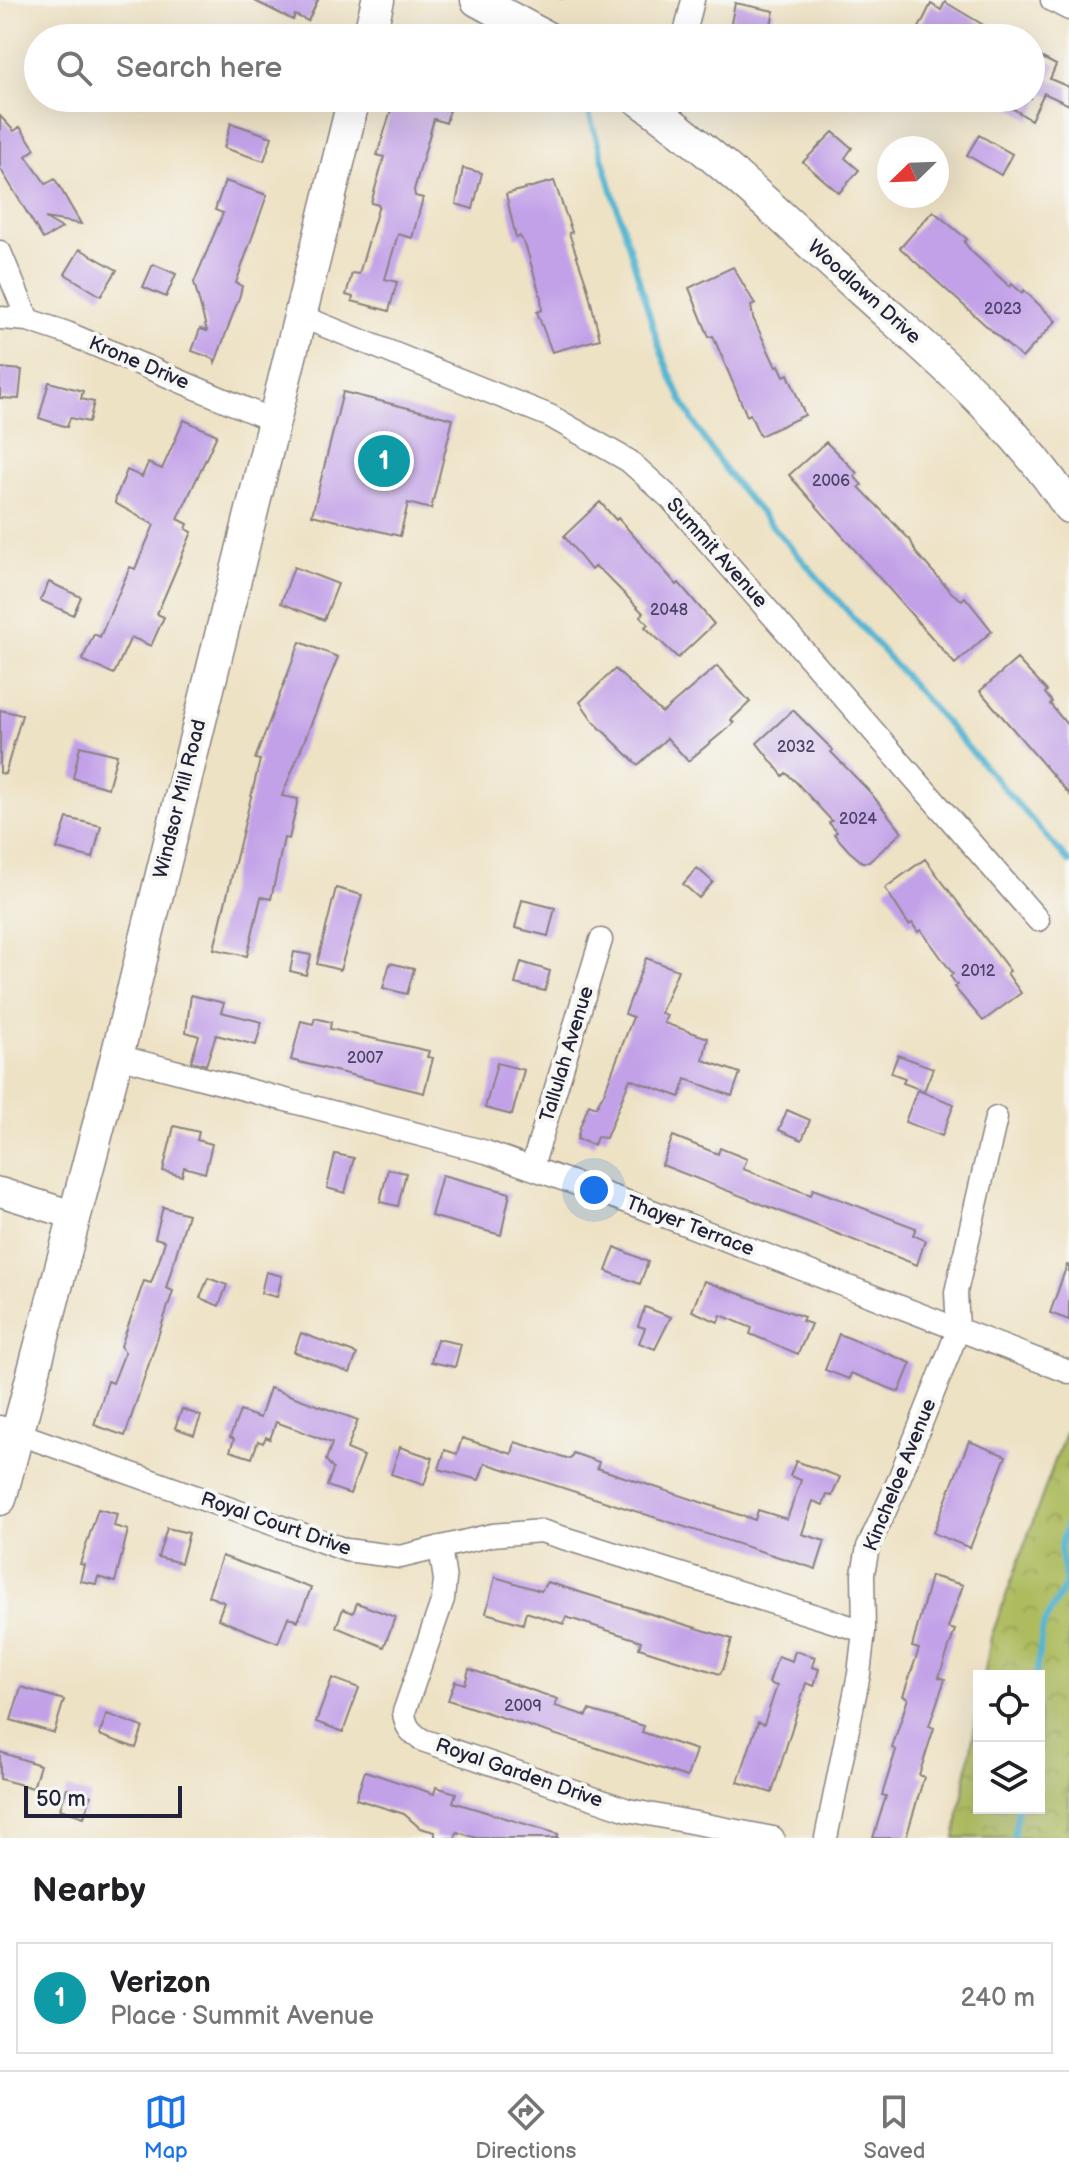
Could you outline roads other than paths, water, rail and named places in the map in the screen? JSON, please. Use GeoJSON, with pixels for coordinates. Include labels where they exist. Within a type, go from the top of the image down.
{"type":"FeatureCollection","features":[{"type":"Feature","properties":{"kind":"main road"},"geometry":{"type":"LineString","coordinates":[[372,24],[378,0]]}},
{"type":"Feature","properties":{"kind":"main road"},"geometry":{"type":"LineString","coordinates":[[477,0],[521,24]]}},
{"type":"Feature","properties":{"kind":"main road","name":"Windsor Mill Road"},"geometry":{"type":"LineString","coordinates":[[0,1499],[8,1430],[117,1056],[351,112]]}},
{"type":"Feature","properties":{"kind":"main road","name":"Woodlawn Drive"},"geometry":{"type":"LineString","coordinates":[[670,112],[727,168],[976,394],[1021,442],[1069,507]]}},
{"type":"Feature","properties":{"kind":"street"},"geometry":{"type":"LineString","coordinates":[[687,24],[693,0]]}},
{"type":"Feature","properties":{"kind":"street"},"geometry":{"type":"LineString","coordinates":[[1052,0],[1069,9]]}},
{"type":"Feature","properties":{"kind":"street"},"geometry":{"type":"LineString","coordinates":[[0,252],[28,320]]}},
{"type":"Feature","properties":{"kind":"street","name":"Summit Avenue"},"geometry":{"type":"LineString","coordinates":[[300,316],[550,416],[629,461],[671,499],[1038,920]]}},
{"type":"Feature","properties":{"kind":"street","name":"Krone Drive"},"geometry":{"type":"LineString","coordinates":[[0,318],[28,320],[67,333],[274,421]]}},
{"type":"Feature","properties":{"kind":"street","name":"Tallulah Avenue"},"geometry":{"type":"LineString","coordinates":[[532,1167],[601,940]]}},
{"type":"Feature","properties":{"kind":"street","name":"Thayer Terrace"},"geometry":{"type":"LineString","coordinates":[[117,1056],[486,1152],[532,1167],[1069,1372]]}},
{"type":"Feature","properties":{"kind":"street","name":"Kincheloe Avenue"},"geometry":{"type":"LineString","coordinates":[[826,1838],[859,1674],[864,1631],[863,1574],[868,1547],[895,1489],[958,1330],[956,1292],[996,1118]]}},
{"type":"Feature","properties":{"kind":"street"},"geometry":{"type":"LineString","coordinates":[[0,1192],[73,1215]]}},
{"type":"Feature","properties":{"kind":"street","name":"Royal Court Drive"},"geometry":{"type":"LineString","coordinates":[[8,1430],[346,1550],[400,1557],[492,1535],[541,1531],[864,1631]]}},
{"type":"Feature","properties":{"kind":"street","name":"Royal Garden Drive"},"geometry":{"type":"LineString","coordinates":[[440,1547],[445,1580],[443,1599],[404,1712],[405,1723],[412,1733],[422,1740],[628,1810],[773,1838]]}},
{"type":"Feature","properties":{"kind":"waterway"},"geometry":{"type":"LineString","coordinates":[[589,112],[657,340],[683,402],[705,440],[744,494],[1069,862]]}},
{"type":"Feature","properties":{"kind":"waterway"},"geometry":{"type":"LineString","coordinates":[[1037,1670],[1043,1626],[1066,1584],[1060,1548],[1069,1516]]}},
{"type":"Feature","properties":{"kind":"waterway"},"geometry":{"type":"LineString","coordinates":[[1013,1838],[1017,1814]]}},
{"type":"Feature","properties":{"kind":"place","name":"Verizon"},"geometry":{"type":"Point","coordinates":[384,461]}}]}
